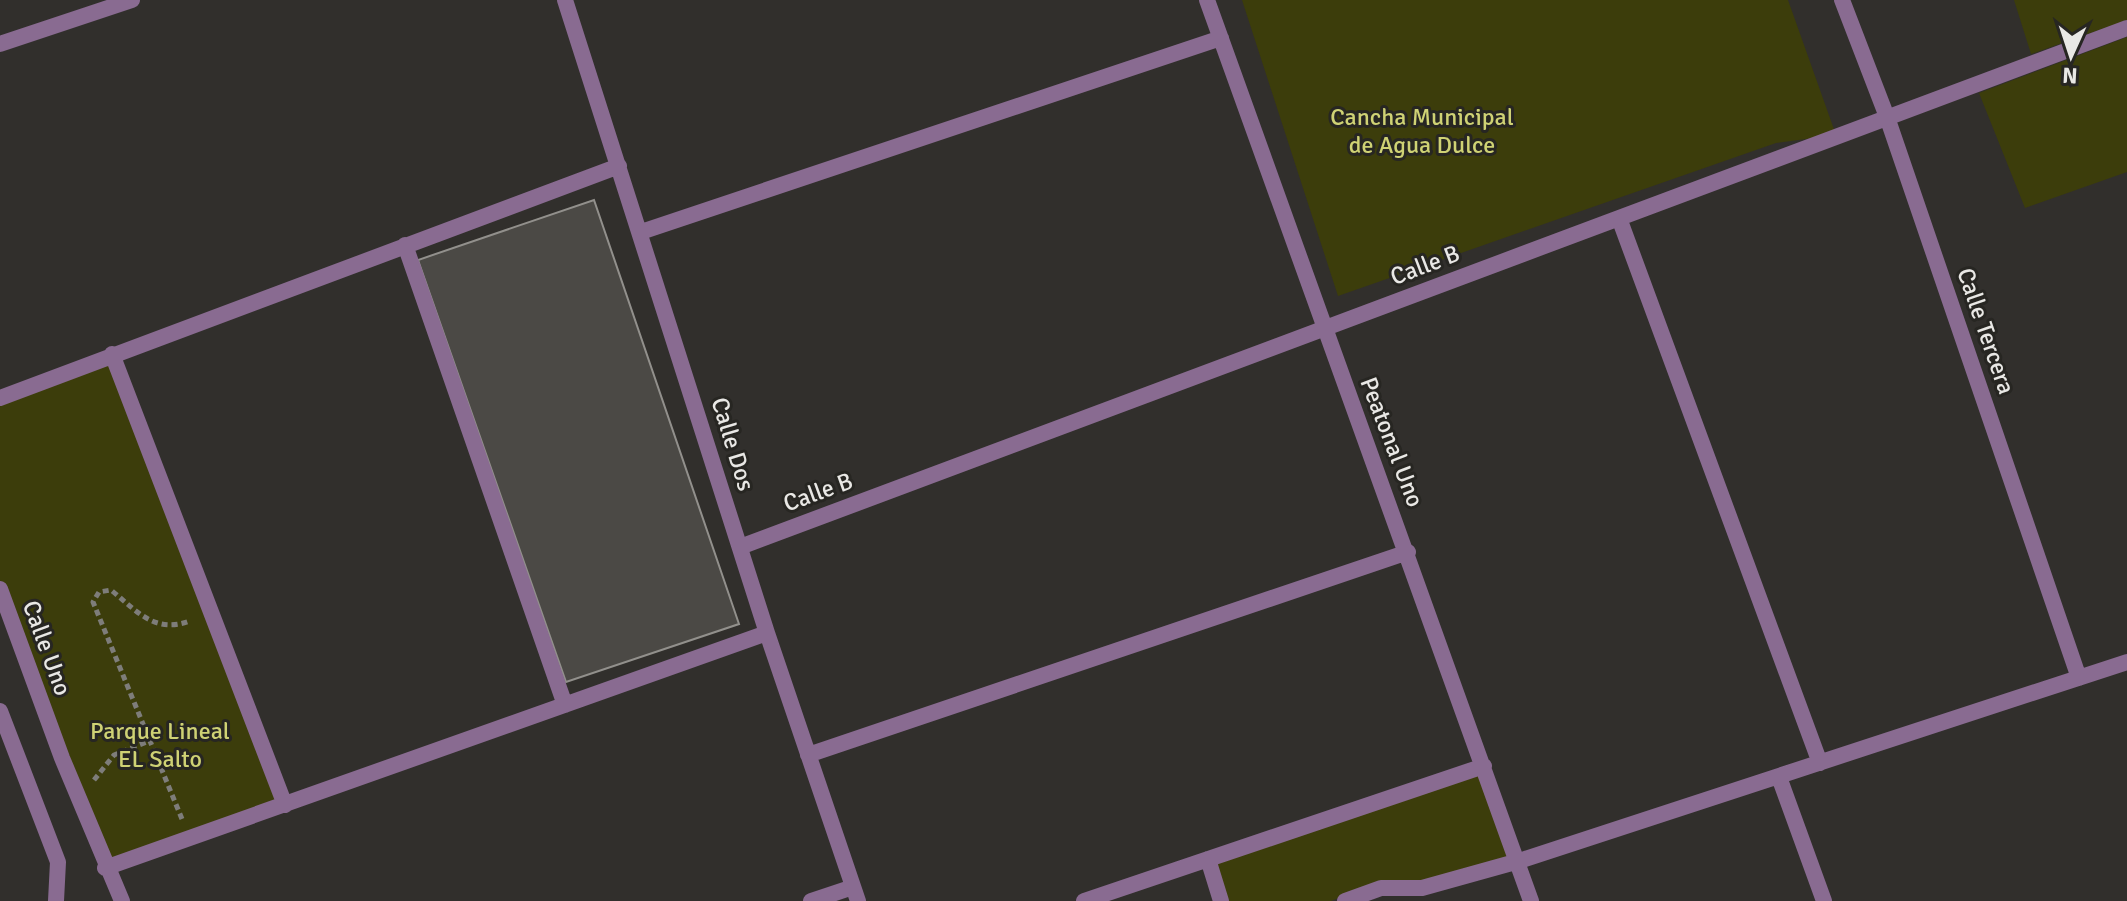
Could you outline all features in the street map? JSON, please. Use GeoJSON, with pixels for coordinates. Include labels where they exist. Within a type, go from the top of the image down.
{"type":"FeatureCollection","features":[{"type":"Feature","properties":{"kind":"street"},"geometry":{"type":"LineString","coordinates":[[0,44],[132,0]]}},
{"type":"Feature","properties":{"kind":"street","name":"Calle Dos"},"geometry":{"type":"LineString","coordinates":[[565,0],[767,633],[855,894]]}},
{"type":"Feature","properties":{"kind":"street","name":"Peatonal Uno"},"geometry":{"type":"LineString","coordinates":[[1207,0],[1531,901]]}},
{"type":"Feature","properties":{"kind":"street","name":"Calle Tercera"},"geometry":{"type":"LineString","coordinates":[[1842,0],[1887,117],[2079,678]]}},
{"type":"Feature","properties":{"kind":"street","name":"Calle B"},"geometry":{"type":"LineString","coordinates":[[740,547],[2127,28]]}},
{"type":"Feature","properties":{"kind":"street"},"geometry":{"type":"LineString","coordinates":[[641,232],[1221,38]]}},
{"type":"Feature","properties":{"kind":"street"},"geometry":{"type":"LineString","coordinates":[[0,398],[619,166]]}},
{"type":"Feature","properties":{"kind":"street"},"geometry":{"type":"LineString","coordinates":[[1619,218],[1820,763]]}},
{"type":"Feature","properties":{"kind":"street"},"geometry":{"type":"LineString","coordinates":[[405,245],[565,705]]}},
{"type":"Feature","properties":{"kind":"street"},"geometry":{"type":"LineString","coordinates":[[112,354],[285,805]]}},
{"type":"Feature","properties":{"kind":"street"},"geometry":{"type":"LineString","coordinates":[[808,755],[1408,552]]}},
{"type":"Feature","properties":{"kind":"street","name":"Calle Uno"},"geometry":{"type":"LineString","coordinates":[[0,589],[78,799],[105,868],[122,901]]}},
{"type":"Feature","properties":{"kind":"street"},"geometry":{"type":"LineString","coordinates":[[105,868],[767,633]]}},
{"type":"Feature","properties":{"kind":"street"},"geometry":{"type":"LineString","coordinates":[[1345,901],[1381,888],[1422,888],[1519,861],[2127,662]]}},
{"type":"Feature","properties":{"kind":"street"},"geometry":{"type":"LineString","coordinates":[[0,711],[58,862],[56,901]]}},
{"type":"Feature","properties":{"kind":"street"},"geometry":{"type":"LineString","coordinates":[[1084,901],[1484,766]]}},
{"type":"Feature","properties":{"kind":"street"},"geometry":{"type":"LineString","coordinates":[[1779,777],[1824,901]]}},
{"type":"Feature","properties":{"kind":"street"},"geometry":{"type":"LineString","coordinates":[[1208,859],[1221,901]]}},
{"type":"Feature","properties":{"kind":"street"},"geometry":{"type":"LineString","coordinates":[[811,901],[855,894]]}},
{"type":"Feature","properties":{"kind":"path"},"geometry":{"type":"LineString","coordinates":[[191,838],[93,602],[99,592],[111,590],[156,625],[172,626],[211,612]]}},
{"type":"Feature","properties":{"kind":"path"},"geometry":{"type":"LineString","coordinates":[[78,799],[114,755],[149,741]]}},
{"type":"Feature","properties":{"kind":"green space","name":"Cancha Municipal de Agua Dulce"},"geometry":{"type":"Polygon","coordinates":[[[1242,0],[1788,0],[1836,135],[1776,143],[1338,296],[1242,0]]]}},
{"type":"Feature","properties":{"kind":"green space"},"geometry":{"type":"Polygon","coordinates":[[[2014,0],[2127,0],[2127,20],[2031,54],[2014,0]]]}},
{"type":"Feature","properties":{"kind":"green space"},"geometry":{"type":"Polygon","coordinates":[[[2127,37],[2127,172],[2025,208],[1979,93],[2127,37]]]}},
{"type":"Feature","properties":{"kind":"green space","name":"Parque Lineal EL Salto"},"geometry":{"type":"Polygon","coordinates":[[[112,354],[285,805],[105,868],[0,587],[0,398],[112,354]]]}},
{"type":"Feature","properties":{"kind":"green space"},"geometry":{"type":"Polygon","coordinates":[[[1480,773],[1512,857],[1421,884],[1379,882],[1331,901],[1226,901],[1215,862],[1480,773]]]}},
{"type":"Feature","properties":{"kind":"building"},"geometry":{"type":"Polygon","coordinates":[[[594,200],[739,624],[566,682],[418,260],[594,200]]]}}]}
